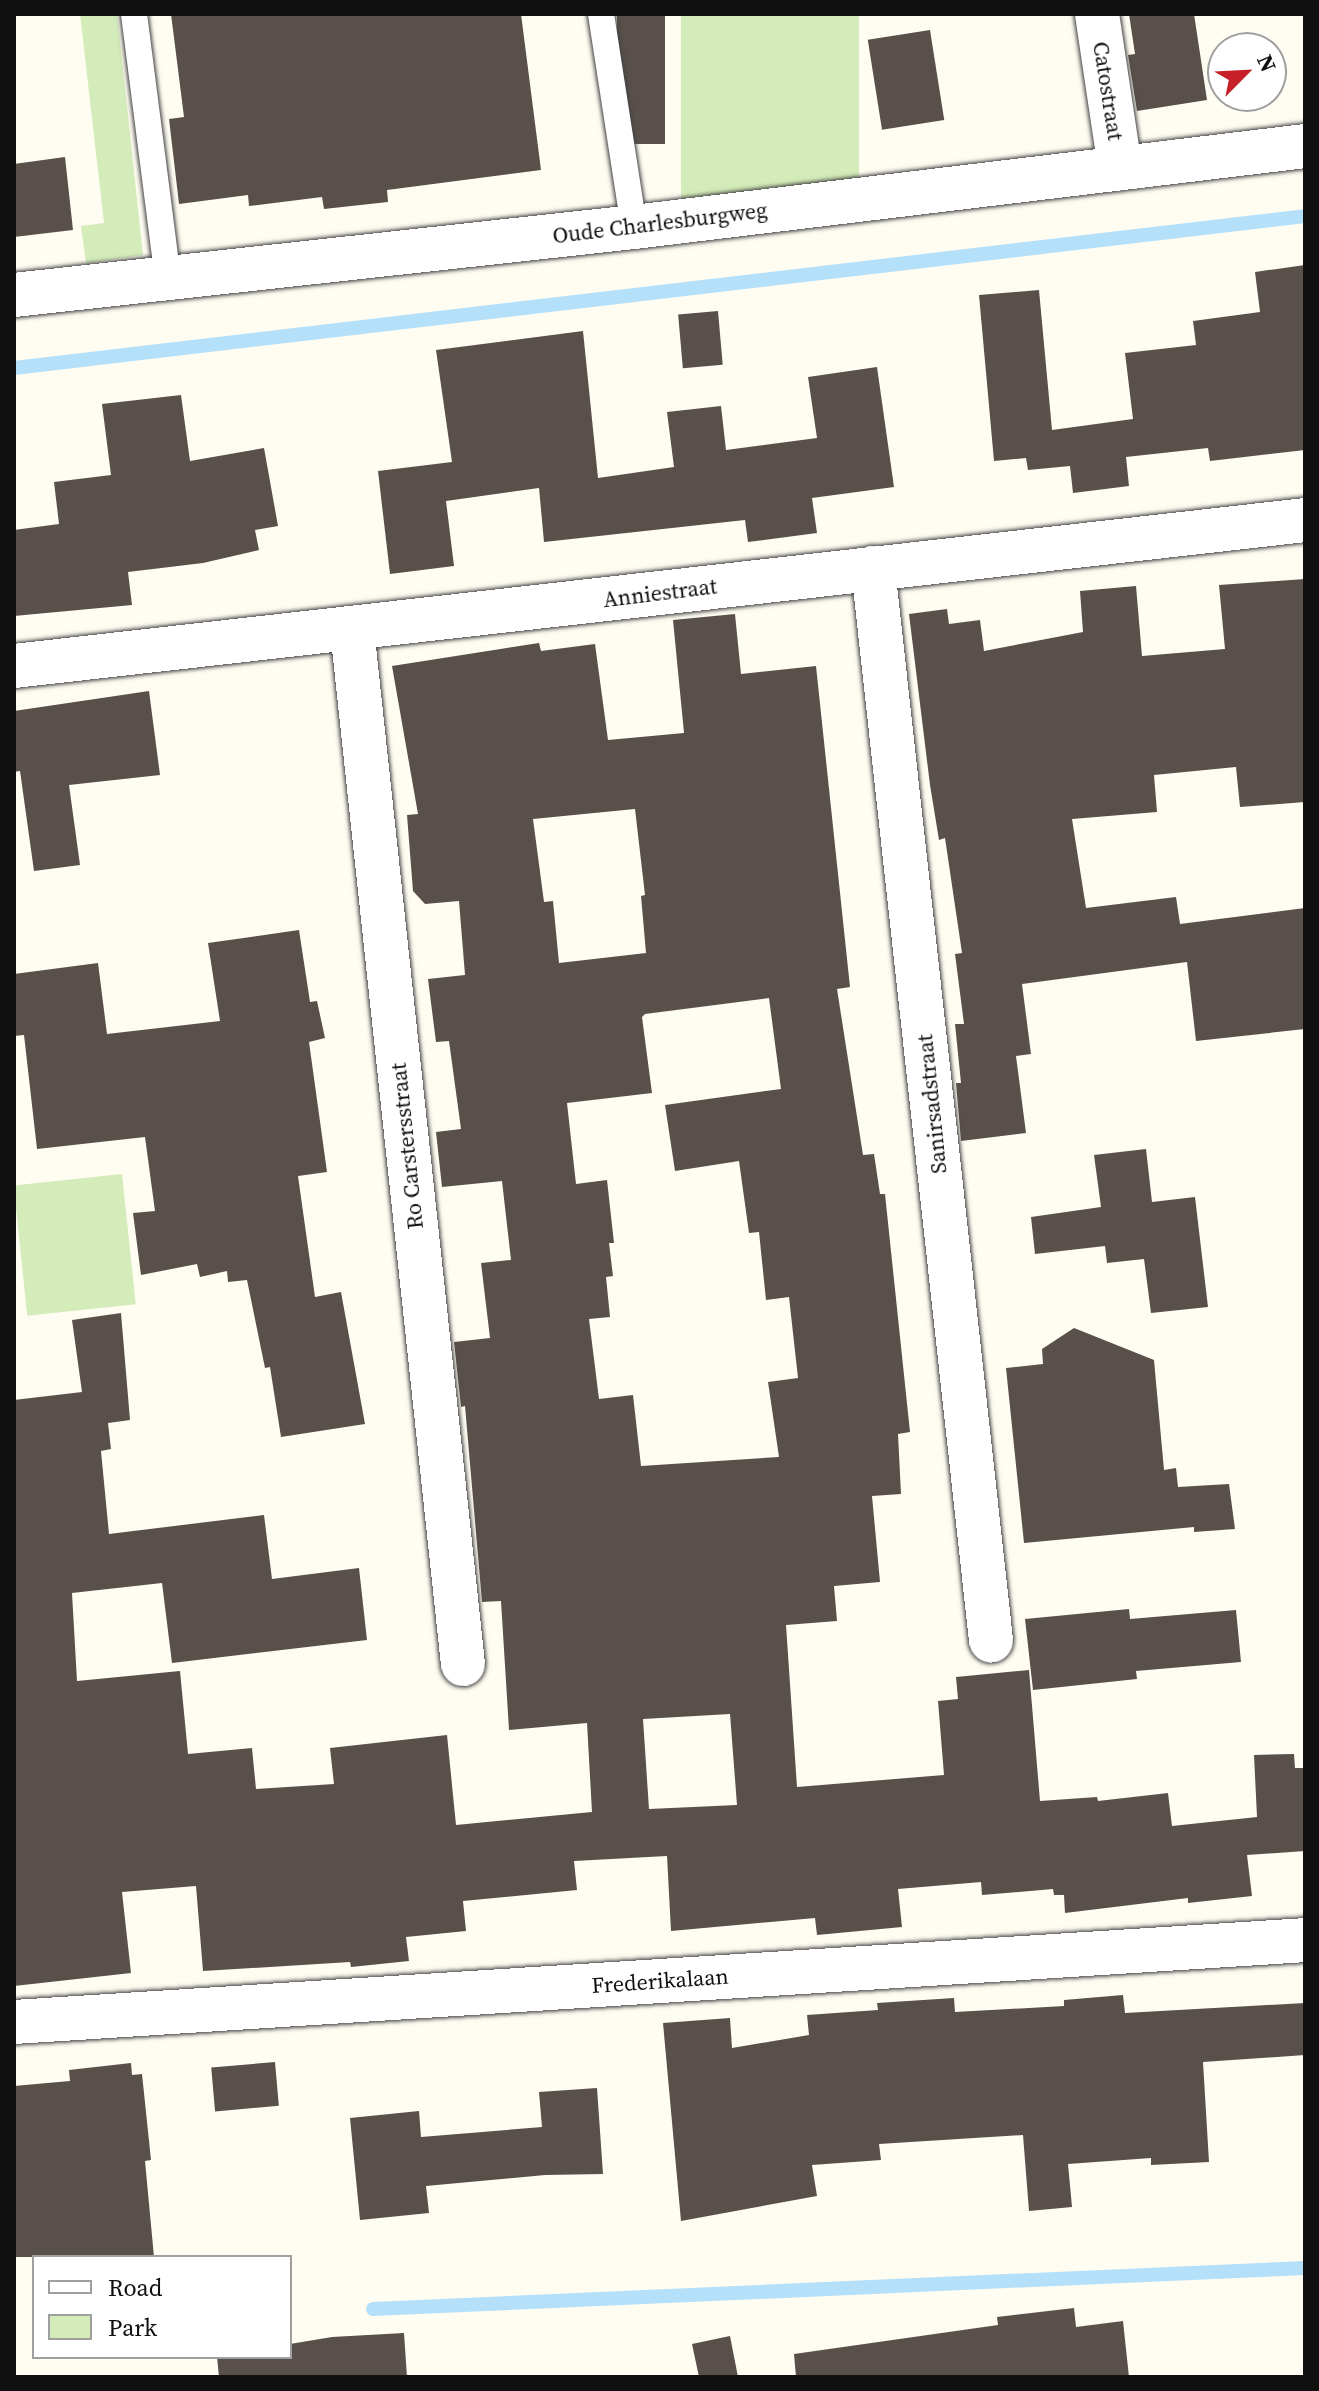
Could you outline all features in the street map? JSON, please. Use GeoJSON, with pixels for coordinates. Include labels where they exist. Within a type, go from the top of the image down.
{"type":"FeatureCollection","features":[{"type":"Feature","properties":{"kind":"street","name":"Catostraat"},"geometry":{"type":"LineString","coordinates":[[1097,14],[1120,168]]}},
{"type":"Feature","properties":{"kind":"street","name":"Oude Charlesburgweg"},"geometry":{"type":"LineString","coordinates":[[14,295],[634,227],[1305,146]]}},
{"type":"Feature","properties":{"kind":"street","name":"Anniestraat"},"geometry":{"type":"LineString","coordinates":[[14,666],[1305,520]]}},
{"type":"Feature","properties":{"kind":"street","name":"Sanirsadstraat"},"geometry":{"type":"LineString","coordinates":[[873,568],[991,1641]]}},
{"type":"Feature","properties":{"kind":"street","name":"Ro Carstersstraat"},"geometry":{"type":"LineString","coordinates":[[352,629],[463,1664]]}},
{"type":"Feature","properties":{"kind":"street","name":"Frederikalaan"},"geometry":{"type":"LineString","coordinates":[[14,2022],[1305,1940]]}},
{"type":"Feature","properties":{"kind":"lane"},"geometry":{"type":"LineString","coordinates":[[134,14],[168,279]]}},
{"type":"Feature","properties":{"kind":"lane"},"geometry":{"type":"LineString","coordinates":[[601,14],[634,227]]}},
{"type":"Feature","properties":{"kind":"green space"},"geometry":{"type":"Polygon","coordinates":[[[80,14],[117,14],[143,255],[86,263],[81,226],[104,223],[80,14]]]}},
{"type":"Feature","properties":{"kind":"green space"},"geometry":{"type":"Polygon","coordinates":[[[681,14],[859,14],[859,203],[681,203],[681,14]]]}},
{"type":"Feature","properties":{"kind":"green space"},"geometry":{"type":"Polygon","coordinates":[[[122,1174],[136,1304],[27,1316],[14,1185],[122,1174]]]}},
{"type":"Feature","properties":{"kind":"building"},"geometry":{"type":"Polygon","coordinates":[[[171,14],[521,14],[541,170],[387,190],[388,202],[324,209],[322,197],[249,206],[248,195],[179,204],[169,119],[184,117],[171,14]]]}},
{"type":"Feature","properties":{"kind":"building"},"geometry":{"type":"Polygon","coordinates":[[[617,14],[665,14],[665,144],[617,144],[617,14]]]}},
{"type":"Feature","properties":{"kind":"building"},"geometry":{"type":"Polygon","coordinates":[[[1129,14],[1194,14],[1207,100],[1137,111],[1128,55],[1135,54],[1129,14]]]}},
{"type":"Feature","properties":{"kind":"building"},"geometry":{"type":"Polygon","coordinates":[[[930,30],[944,120],[882,130],[868,40],[930,30]]]}},
{"type":"Feature","properties":{"kind":"building"},"geometry":{"type":"Polygon","coordinates":[[[65,157],[73,230],[14,237],[14,164],[65,157]]]}},
{"type":"Feature","properties":{"kind":"building"},"geometry":{"type":"Polygon","coordinates":[[[1305,265],[1305,450],[1210,461],[1208,448],[1126,457],[1129,486],[1073,493],[1070,466],[1028,470],[1026,458],[994,461],[979,295],[1039,290],[1052,430],[1133,419],[1125,353],[1196,345],[1193,321],[1260,312],[1255,272],[1305,265]]]}},
{"type":"Feature","properties":{"kind":"building"},"geometry":{"type":"Polygon","coordinates":[[[718,311],[723,365],[683,368],[678,314],[718,311]]]}},
{"type":"Feature","properties":{"kind":"building"},"geometry":{"type":"Polygon","coordinates":[[[583,331],[598,478],[674,467],[667,412],[721,406],[726,450],[817,438],[808,377],[877,367],[894,487],[812,498],[817,533],[748,542],[745,520],[544,542],[539,488],[446,501],[454,566],[390,574],[378,471],[452,462],[436,350],[583,331]]]}},
{"type":"Feature","properties":{"kind":"building"},"geometry":{"type":"Polygon","coordinates":[[[181,395],[190,461],[264,448],[278,526],[255,530],[259,550],[203,563],[128,572],[132,605],[14,616],[14,530],[59,524],[54,482],[111,475],[102,404],[181,395]]]}},
{"type":"Feature","properties":{"kind":"building"},"geometry":{"type":"Polygon","coordinates":[[[1305,579],[1305,802],[1240,807],[1236,767],[1154,775],[1157,812],[1072,819],[1086,908],[1176,897],[1180,924],[1305,908],[1305,1029],[1196,1041],[1187,962],[1022,984],[1031,1054],[1016,1056],[1026,1133],[961,1141],[956,1083],[961,1083],[955,1024],[964,1024],[955,954],[962,953],[945,838],[939,840],[930,785],[909,614],[947,609],[949,624],[980,620],[984,651],[1083,632],[1080,591],[1136,586],[1142,656],[1225,649],[1219,585],[1305,579]]]}},
{"type":"Feature","properties":{"kind":"building"},"geometry":{"type":"Polygon","coordinates":[[[735,614],[741,674],[816,666],[850,987],[837,989],[863,1155],[874,1154],[880,1194],[885,1194],[910,1432],[898,1434],[901,1494],[872,1496],[880,1582],[834,1586],[837,1621],[786,1625],[797,1787],[944,1775],[938,1701],[958,1699],[956,1677],[1029,1670],[1040,1801],[1097,1797],[1098,1801],[1168,1793],[1172,1826],[1257,1817],[1254,1755],[1294,1754],[1295,1768],[1305,1768],[1305,1851],[1247,1855],[1252,1896],[1188,1903],[1188,1898],[1065,1913],[1064,1895],[1054,1895],[1053,1889],[982,1895],[981,1882],[898,1889],[902,1927],[817,1935],[815,1918],[671,1931],[667,1856],[574,1861],[577,1890],[463,1901],[466,1931],[406,1937],[409,1961],[351,1967],[350,1962],[203,1971],[196,1886],[122,1892],[131,1973],[14,1986],[14,1400],[82,1392],[72,1320],[121,1313],[130,1420],[108,1423],[111,1449],[101,1451],[109,1534],[264,1515],[272,1579],[359,1568],[367,1640],[172,1663],[162,1583],[72,1593],[77,1681],[180,1671],[188,1754],[252,1748],[256,1789],[334,1784],[330,1748],[447,1735],[456,1825],[592,1812],[587,1723],[509,1730],[501,1601],[482,1602],[465,1406],[461,1407],[454,1342],[490,1338],[481,1263],[511,1260],[502,1181],[442,1187],[436,1132],[461,1129],[449,1041],[436,1042],[428,979],[465,975],[459,901],[425,904],[413,891],[407,815],[418,814],[392,666],[539,643],[541,651],[595,644],[608,740],[684,733],[673,620],[735,614]],[[635,809],[533,819],[544,902],[553,901],[559,963],[646,953],[641,896],[645,895],[635,809]],[[769,998],[645,1014],[642,1017],[652,1093],[567,1103],[576,1184],[607,1180],[614,1243],[609,1243],[613,1276],[606,1277],[610,1317],[589,1319],[599,1399],[633,1395],[641,1466],[779,1457],[768,1382],[798,1378],[789,1297],[766,1300],[759,1232],[749,1233],[739,1161],[675,1171],[665,1105],[781,1089],[769,998]],[[730,1714],[643,1719],[649,1809],[737,1805],[730,1714]]]}},
{"type":"Feature","properties":{"kind":"building"},"geometry":{"type":"Polygon","coordinates":[[[149,691],[160,775],[69,785],[80,865],[34,871],[20,771],[14,772],[14,711],[149,691]]]}},
{"type":"Feature","properties":{"kind":"building"},"geometry":{"type":"Polygon","coordinates":[[[299,930],[310,1002],[317,1001],[325,1038],[309,1042],[327,1172],[298,1176],[315,1297],[341,1292],[365,1424],[281,1437],[270,1367],[265,1368],[247,1280],[228,1282],[227,1271],[200,1277],[197,1264],[141,1275],[133,1213],[155,1211],[145,1137],[37,1149],[24,1035],[14,1036],[14,974],[98,963],[107,1034],[220,1021],[208,943],[299,930]]]}},
{"type":"Feature","properties":{"kind":"building"},"geometry":{"type":"Polygon","coordinates":[[[1146,1149],[1152,1202],[1195,1197],[1208,1307],[1151,1313],[1144,1259],[1107,1263],[1105,1246],[1035,1254],[1031,1217],[1101,1207],[1094,1155],[1146,1149]]]}},
{"type":"Feature","properties":{"kind":"building"},"geometry":{"type":"Polygon","coordinates":[[[1074,1328],[1154,1360],[1164,1470],[1176,1468],[1178,1487],[1229,1484],[1235,1529],[1194,1532],[1194,1527],[1024,1543],[1006,1368],[1043,1364],[1042,1349],[1074,1328]]]}},
{"type":"Feature","properties":{"kind":"building"},"geometry":{"type":"Polygon","coordinates":[[[1129,1609],[1130,1619],[1236,1610],[1241,1662],[1136,1671],[1137,1679],[1033,1690],[1025,1619],[1129,1609]]]}},
{"type":"Feature","properties":{"kind":"building"},"geometry":{"type":"Polygon","coordinates":[[[1123,1995],[1125,2013],[1305,2003],[1305,2055],[1203,2062],[1209,2162],[1151,2165],[1151,2158],[1068,2164],[1072,2207],[1029,2211],[1023,2135],[879,2144],[881,2160],[812,2165],[817,2196],[681,2221],[663,2023],[730,2018],[732,2048],[809,2035],[807,2015],[878,2010],[877,2003],[954,1998],[955,2012],[1064,2006],[1064,2000],[1123,1995]]]}},
{"type":"Feature","properties":{"kind":"building"},"geometry":{"type":"Polygon","coordinates":[[[275,2062],[279,2106],[215,2111],[211,2068],[275,2062]]]}},
{"type":"Feature","properties":{"kind":"building"},"geometry":{"type":"Polygon","coordinates":[[[131,2063],[132,2075],[142,2074],[151,2160],[145,2161],[154,2255],[14,2257],[14,2086],[70,2081],[69,2070],[131,2063]]]}},
{"type":"Feature","properties":{"kind":"building"},"geometry":{"type":"Polygon","coordinates":[[[597,2088],[603,2174],[545,2175],[426,2186],[429,2213],[360,2220],[350,2118],[419,2111],[421,2137],[542,2127],[539,2092],[597,2088]]]}},
{"type":"Feature","properties":{"kind":"building"},"geometry":{"type":"Polygon","coordinates":[[[1074,2308],[1076,2327],[1123,2321],[1129,2377],[796,2377],[794,2354],[998,2325],[997,2317],[1074,2308]]]}},
{"type":"Feature","properties":{"kind":"building"},"geometry":{"type":"Polygon","coordinates":[[[404,2333],[407,2377],[219,2377],[217,2359],[292,2359],[292,2344],[332,2337],[404,2333]]]}},
{"type":"Feature","properties":{"kind":"building"},"geometry":{"type":"Polygon","coordinates":[[[730,2336],[738,2377],[699,2377],[692,2344],[730,2336]]]}},
{"type":"Feature","properties":{"kind":"waterway"},"geometry":{"type":"LineString","coordinates":[[14,368],[1305,216]]}},
{"type":"Feature","properties":{"kind":"waterway"},"geometry":{"type":"LineString","coordinates":[[373,2309],[1305,2268]]}}]}
